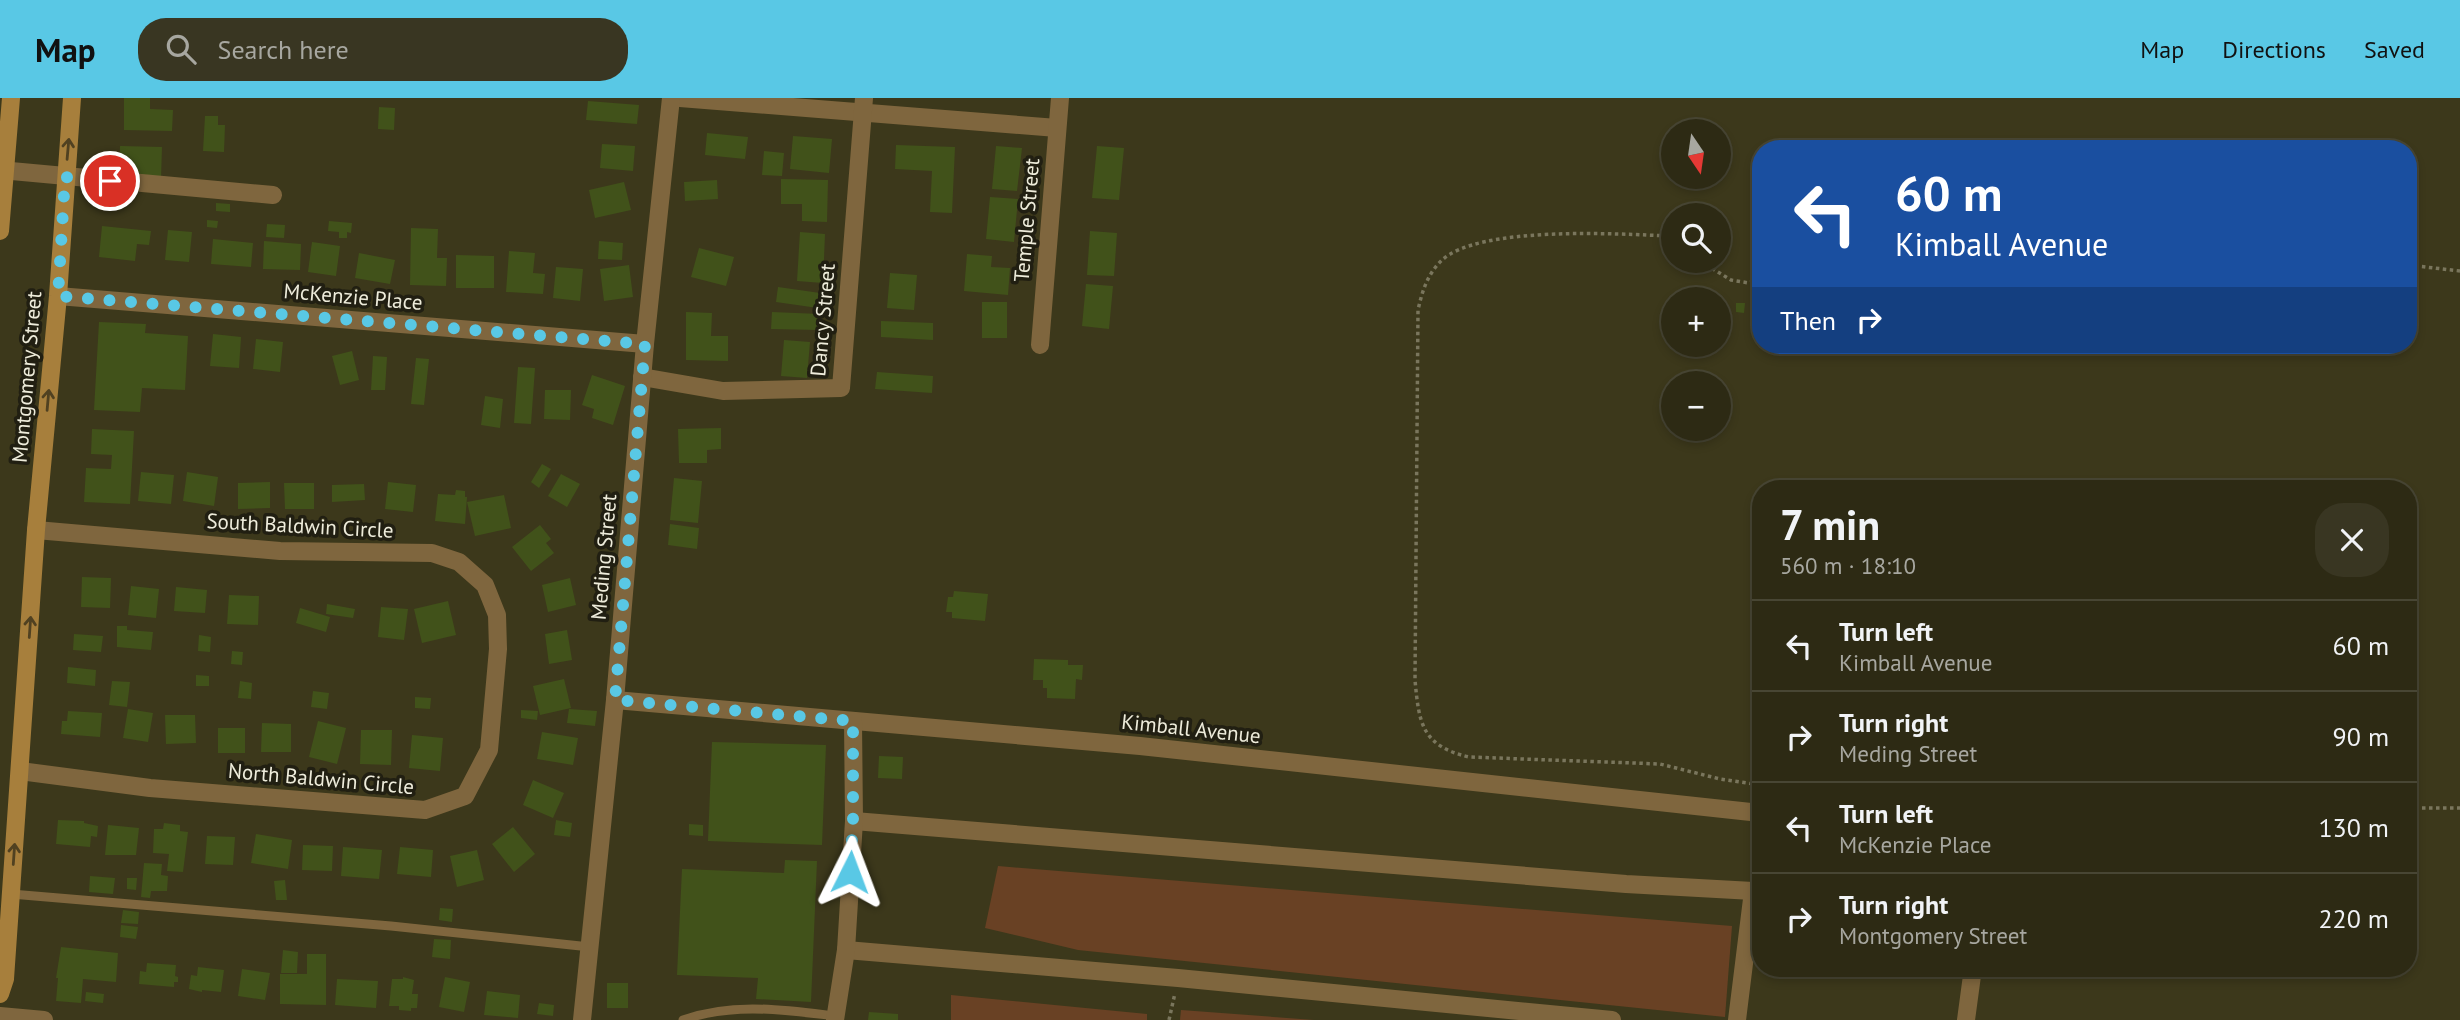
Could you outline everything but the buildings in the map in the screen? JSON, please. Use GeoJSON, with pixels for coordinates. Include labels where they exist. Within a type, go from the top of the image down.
{"type":"FeatureCollection","features":[{"type":"Feature","properties":{"kind":"main road"},"geometry":{"type":"LineString","coordinates":[[0,231],[2,170],[11,98]]}},
{"type":"Feature","properties":{"kind":"main road","name":"Montgomery Street"},"geometry":{"type":"LineString","coordinates":[[0,994],[5,979],[36,530],[58,296],[72,98]]}},
{"type":"Feature","properties":{"kind":"street","name":"Meding Street"},"geometry":{"type":"LineString","coordinates":[[582,1020],[615,700],[645,344],[671,98]]}},
{"type":"Feature","properties":{"kind":"street"},"geometry":{"type":"LineString","coordinates":[[680,98],[864,106],[1057,128]]}},
{"type":"Feature","properties":{"kind":"street","name":"Temple Street"},"geometry":{"type":"LineString","coordinates":[[1040,345],[1060,98]]}},
{"type":"Feature","properties":{"kind":"street","name":"Dancy Street"},"geometry":{"type":"LineString","coordinates":[[642,377],[723,391],[841,388],[864,106]]}},
{"type":"Feature","properties":{"kind":"street"},"geometry":{"type":"LineString","coordinates":[[2,170],[273,194]]}},
{"type":"Feature","properties":{"kind":"street","name":"McKenzie Place"},"geometry":{"type":"LineString","coordinates":[[58,296],[645,344]]}},
{"type":"Feature","properties":{"kind":"street","name":"South Baldwin Circle"},"geometry":{"type":"LineString","coordinates":[[36,530],[280,551],[432,553],[459,562],[485,585],[497,615],[498,649]]}},
{"type":"Feature","properties":{"kind":"street","name":"North Baldwin Circle"},"geometry":{"type":"LineString","coordinates":[[20,771],[150,788],[425,810],[465,796],[489,750],[498,649]]}},
{"type":"Feature","properties":{"kind":"street","name":"Kimball Avenue"},"geometry":{"type":"LineString","coordinates":[[615,700],[1140,746],[1752,812]]}},
{"type":"Feature","properties":{"kind":"street"},"geometry":{"type":"LineString","coordinates":[[835,1018],[846,950],[853,821],[853,721]]}},
{"type":"Feature","properties":{"kind":"street"},"geometry":{"type":"LineString","coordinates":[[853,821],[1626,884],[1752,891],[1737,1020]]}},
{"type":"Feature","properties":{"kind":"street"},"geometry":{"type":"LineString","coordinates":[[846,950],[1178,978],[1612,1020]]}},
{"type":"Feature","properties":{"kind":"street"},"geometry":{"type":"LineString","coordinates":[[1966,1020],[1972,977]]}},
{"type":"Feature","properties":{"kind":"street"},"geometry":{"type":"LineString","coordinates":[[0,1016],[44,1020]]}},
{"type":"Feature","properties":{"kind":"lane"},"geometry":{"type":"LineString","coordinates":[[11,894],[391,926],[590,947]]}},
{"type":"Feature","properties":{"kind":"lane"},"geometry":{"type":"LineString","coordinates":[[683,1020],[723,1011],[762,1008],[835,1018]]}},
{"type":"Feature","properties":{"kind":"path"},"geometry":{"type":"LineString","coordinates":[[1661,236],[1596,232],[1502,239],[1462,248],[1442,260],[1430,275],[1422,292],[1419,310],[1415,680],[1418,715],[1424,732],[1434,743],[1452,753],[1469,757],[1660,764],[1752,784]]}},
{"type":"Feature","properties":{"kind":"path"},"geometry":{"type":"LineString","coordinates":[[2417,266],[2460,271]]}},
{"type":"Feature","properties":{"kind":"path"},"geometry":{"type":"LineString","coordinates":[[1720,273],[1731,280],[1752,282]]}},
{"type":"Feature","properties":{"kind":"path"},"geometry":{"type":"LineString","coordinates":[[2417,808],[2460,808]]}},
{"type":"Feature","properties":{"kind":"path"},"geometry":{"type":"LineString","coordinates":[[1169,1020],[1178,978]]}},
{"type":"Feature","properties":{"kind":"shaded area"},"geometry":{"type":"Polygon","coordinates":[[[998,866],[1732,926],[1725,1017],[1078,950],[985,928],[998,866]]]}},
{"type":"Feature","properties":{"kind":"shaded area"},"geometry":{"type":"Polygon","coordinates":[[[951,995],[1147,1014],[1147,1020],[951,1020],[951,995]]]}},
{"type":"Feature","properties":{"kind":"shaded area"},"geometry":{"type":"Polygon","coordinates":[[[1181,1010],[1314,1020],[1180,1020],[1181,1010]]]}},
{"type":"Feature","properties":{"kind":"route"},"geometry":{"type":"LineString","coordinates":[[110,181],[65,177],[58,296],[645,344],[615,700],[853,721],[850,872]]}}]}
